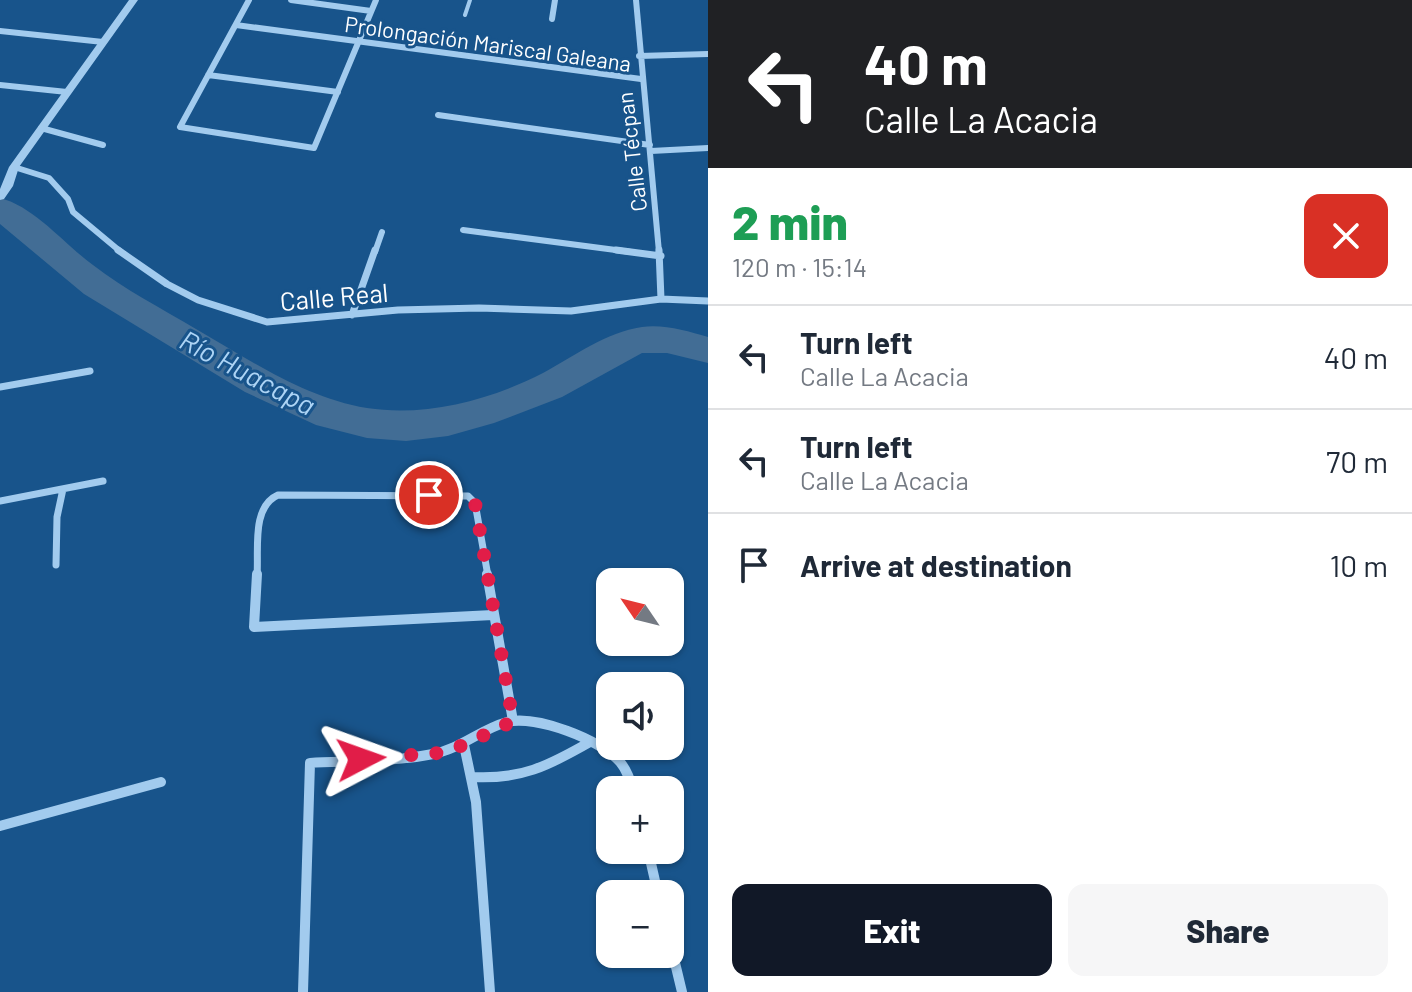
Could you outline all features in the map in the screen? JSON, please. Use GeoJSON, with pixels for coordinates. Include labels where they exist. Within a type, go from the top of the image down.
{"type":"FeatureCollection","features":[{"type":"Feature","properties":{"kind":"street"},"geometry":{"type":"LineString","coordinates":[[0,197],[8,186],[14,167],[134,0]]}},
{"type":"Feature","properties":{"kind":"street"},"geometry":{"type":"LineString","coordinates":[[249,0],[180,127],[314,148],[376,0]]}},
{"type":"Feature","properties":{"kind":"street"},"geometry":{"type":"LineString","coordinates":[[291,0],[371,11]]}},
{"type":"Feature","properties":{"kind":"street"},"geometry":{"type":"LineString","coordinates":[[552,19],[555,0]]}},
{"type":"Feature","properties":{"kind":"street","name":"Calle Técpan"},"geometry":{"type":"LineString","coordinates":[[636,0],[641,79],[661,256],[661,299]]}},
{"type":"Feature","properties":{"kind":"street","name":"Prolongación Mariscal Galeana"},"geometry":{"type":"LineString","coordinates":[[236,25],[641,79]]}},
{"type":"Feature","properties":{"kind":"street"},"geometry":{"type":"LineString","coordinates":[[0,31],[103,42]]}},
{"type":"Feature","properties":{"kind":"street"},"geometry":{"type":"LineString","coordinates":[[639,56],[708,54]]}},
{"type":"Feature","properties":{"kind":"street"},"geometry":{"type":"LineString","coordinates":[[208,75],[338,92]]}},
{"type":"Feature","properties":{"kind":"street"},"geometry":{"type":"LineString","coordinates":[[0,85],[67,92]]}},
{"type":"Feature","properties":{"kind":"street"},"geometry":{"type":"LineString","coordinates":[[438,115],[650,148],[708,148]]}},
{"type":"Feature","properties":{"kind":"street"},"geometry":{"type":"LineString","coordinates":[[41,128],[103,145]]}},
{"type":"Feature","properties":{"kind":"street","name":"Calle Real"},"geometry":{"type":"LineString","coordinates":[[14,167],[49,178],[68,199],[73,212],[106,242],[167,284],[198,300],[267,322],[398,310],[479,308],[571,311],[661,299],[708,301]]}},
{"type":"Feature","properties":{"kind":"street"},"geometry":{"type":"LineString","coordinates":[[463,230],[661,256]]}},
{"type":"Feature","properties":{"kind":"street"},"geometry":{"type":"LineString","coordinates":[[352,315],[382,232]]}},
{"type":"Feature","properties":{"kind":"street"},"geometry":{"type":"LineString","coordinates":[[0,387],[90,371]]}},
{"type":"Feature","properties":{"kind":"street"},"geometry":{"type":"LineString","coordinates":[[0,501],[103,481]]}},
{"type":"Feature","properties":{"kind":"street"},"geometry":{"type":"LineString","coordinates":[[56,565],[57,517],[63,489]]}},
{"type":"Feature","properties":{"kind":"street"},"geometry":{"type":"LineString","coordinates":[[493,615],[254,627],[261,510],[267,500],[278,495],[468,496],[475,503],[513,721]]}},
{"type":"Feature","properties":{"kind":"street"},"geometry":{"type":"LineString","coordinates":[[303,992],[310,763],[438,753],[464,745],[513,721],[552,727],[590,742],[618,759],[629,776]]}},
{"type":"Feature","properties":{"kind":"street"},"geometry":{"type":"LineString","coordinates":[[471,777],[502,780],[526,775],[590,742]]}},
{"type":"Feature","properties":{"kind":"street"},"geometry":{"type":"LineString","coordinates":[[464,745],[476,802],[490,992]]}},
{"type":"Feature","properties":{"kind":"street"},"geometry":{"type":"LineString","coordinates":[[0,826],[161,782]]}},
{"type":"Feature","properties":{"kind":"street"},"geometry":{"type":"LineString","coordinates":[[676,968],[682,992]]}},
{"type":"Feature","properties":{"kind":"lane"},"geometry":{"type":"LineString","coordinates":[[465,15],[470,0]]}},
{"type":"Feature","properties":{"kind":"waterway","name":"Río Huacapa"},"geometry":{"type":"LineString","coordinates":[[0,208],[97,286],[222,361],[294,400],[330,414],[367,423],[406,425],[448,421],[494,408],[548,387],[611,352],[642,340],[667,340],[708,350]]}},
{"type":"Feature","properties":{"kind":"route"},"geometry":{"type":"LineString","coordinates":[[361,759],[438,753],[464,745],[485,732],[513,721],[475,503],[468,496],[429,495]]}}]}
